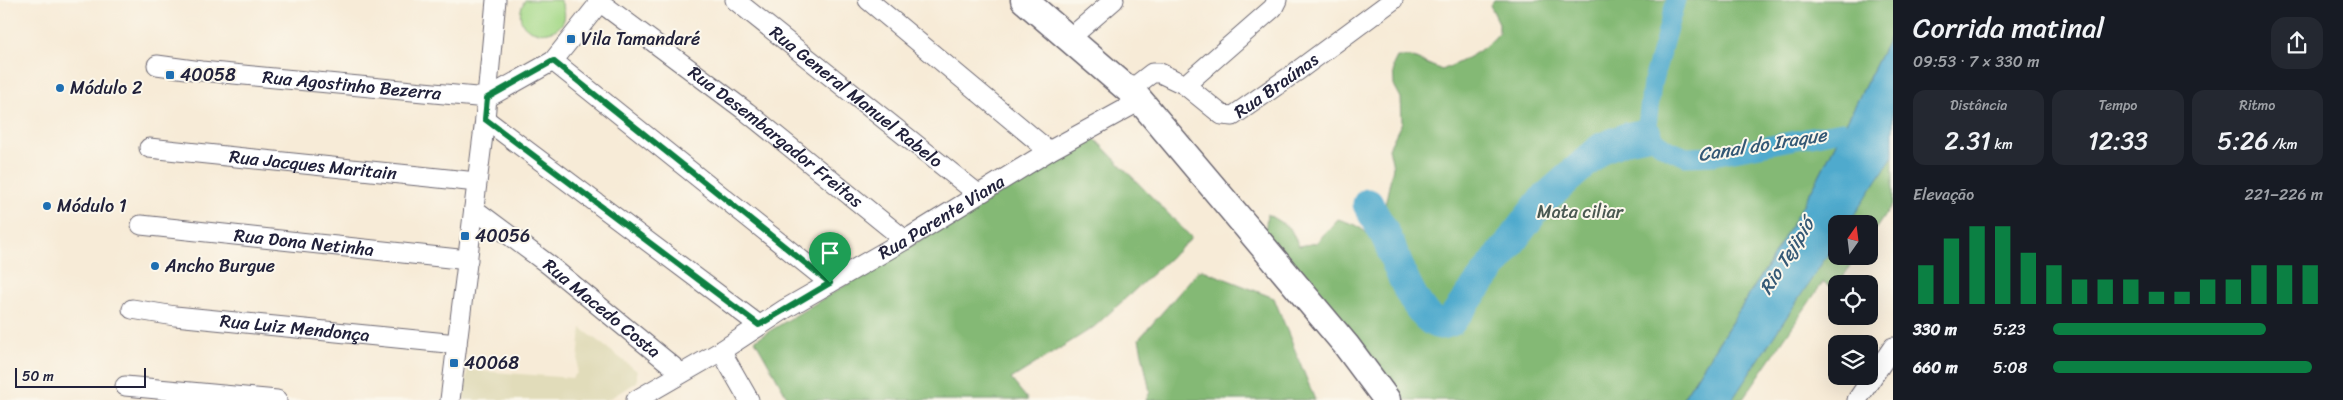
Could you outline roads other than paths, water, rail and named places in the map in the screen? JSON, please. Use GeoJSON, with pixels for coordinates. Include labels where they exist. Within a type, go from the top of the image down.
{"type":"FeatureCollection","features":[{"type":"Feature","properties":{"kind":"main road"},"geometry":{"type":"LineString","coordinates":[[1024,0],[1134,94],[1346,345],[1388,400]]}},
{"type":"Feature","properties":{"kind":"street"},"geometry":{"type":"LineString","coordinates":[[450,400],[485,119],[496,0]]}},
{"type":"Feature","properties":{"kind":"street","name":"Rua General Manuel Rabelo"},"geometry":{"type":"LineString","coordinates":[[735,0],[978,194]]}},
{"type":"Feature","properties":{"kind":"street"},"geometry":{"type":"LineString","coordinates":[[868,0],[1049,151]]}},
{"type":"Feature","properties":{"kind":"street"},"geometry":{"type":"LineString","coordinates":[[1070,38],[1114,0]]}},
{"type":"Feature","properties":{"kind":"street"},"geometry":{"type":"LineString","coordinates":[[1185,85],[1273,8],[1277,0]]}},
{"type":"Feature","properties":{"kind":"street","name":"Rua Braúnas"},"geometry":{"type":"LineString","coordinates":[[1134,94],[1154,72],[1160,73],[1185,85],[1222,116],[1233,116],[1304,67],[1393,0]]}},
{"type":"Feature","properties":{"kind":"street"},"geometry":{"type":"LineString","coordinates":[[487,98],[553,61],[598,1]]}},
{"type":"Feature","properties":{"kind":"street","name":"Rua Desembargador Freitas"},"geometry":{"type":"LineString","coordinates":[[598,1],[747,112],[905,240]]}},
{"type":"Feature","properties":{"kind":"street"},"geometry":{"type":"LineString","coordinates":[[553,61],[830,283]]}},
{"type":"Feature","properties":{"kind":"street","name":"Rua Agostinho Bezerra"},"geometry":{"type":"LineString","coordinates":[[157,65],[201,72],[487,98]]}},
{"type":"Feature","properties":{"kind":"street","name":"Rua Parente Viana"},"geometry":{"type":"LineString","coordinates":[[636,400],[720,351],[759,325],[905,240],[1049,151],[1128,107],[1134,94]]}},
{"type":"Feature","properties":{"kind":"street"},"geometry":{"type":"LineString","coordinates":[[485,119],[759,325]]}},
{"type":"Feature","properties":{"kind":"street","name":"Rua Jacques Maritain"},"geometry":{"type":"LineString","coordinates":[[149,148],[477,182]]}},
{"type":"Feature","properties":{"kind":"street","name":"Rua Macedo Costa"},"geometry":{"type":"LineString","coordinates":[[474,209],[549,265],[681,374]]}},
{"type":"Feature","properties":{"kind":"street","name":"Rua Dona Netinha"},"geometry":{"type":"LineString","coordinates":[[141,225],[468,260]]}},
{"type":"Feature","properties":{"kind":"street","name":"Rua Luiz Mendonça"},"geometry":{"type":"LineString","coordinates":[[132,309],[175,316],[457,344]]}},
{"type":"Feature","properties":{"kind":"street"},"geometry":{"type":"LineString","coordinates":[[1857,400],[1893,347]]}},
{"type":"Feature","properties":{"kind":"street"},"geometry":{"type":"LineString","coordinates":[[720,351],[748,400]]}},
{"type":"Feature","properties":{"kind":"street"},"geometry":{"type":"LineString","coordinates":[[125,386],[277,400]]}},
{"type":"Feature","properties":{"kind":"water","name":"Rio Tejipió"},"geometry":{"type":"Polygon","coordinates":[[[1893,31],[1893,156],[1854,215],[1828,215],[1828,254],[1732,400],[1682,400],[1770,262],[1816,182],[1893,31]]]}},
{"type":"Feature","properties":{"kind":"waterway","name":"Canal do Iraque"},"geometry":{"type":"LineString","coordinates":[[1676,0],[1652,84],[1646,134],[1667,149],[1686,157],[1714,156],[1842,131]]}},
{"type":"Feature","properties":{"kind":"waterway"},"geometry":{"type":"LineString","coordinates":[[1368,204],[1387,238],[1408,289],[1423,313],[1431,320],[1440,324],[1444,323],[1451,321],[1540,203],[1602,148],[1627,138],[1646,134]]}},
{"type":"Feature","properties":{"kind":"place","name":"Vila Tamandaré"},"geometry":{"type":"Point","coordinates":[571,39]}},
{"type":"Feature","properties":{"kind":"place","name":"40058"},"geometry":{"type":"Point","coordinates":[170,75]}},
{"type":"Feature","properties":{"kind":"place","name":"Módulo 2"},"geometry":{"type":"Point","coordinates":[60,88]}},
{"type":"Feature","properties":{"kind":"place","name":"Módulo 1"},"geometry":{"type":"Point","coordinates":[47,206]}},
{"type":"Feature","properties":{"kind":"place","name":"40056"},"geometry":{"type":"Point","coordinates":[465,236]}},
{"type":"Feature","properties":{"kind":"place","name":"Ancho Burgue"},"geometry":{"type":"Point","coordinates":[155,266]}},
{"type":"Feature","properties":{"kind":"place","name":"40068"},"geometry":{"type":"Point","coordinates":[454,363]}},
{"type":"Feature","properties":{"kind":"park label","name":"Mata ciliar"},"geometry":{"type":"Point","coordinates":[1580,212]}}]}
